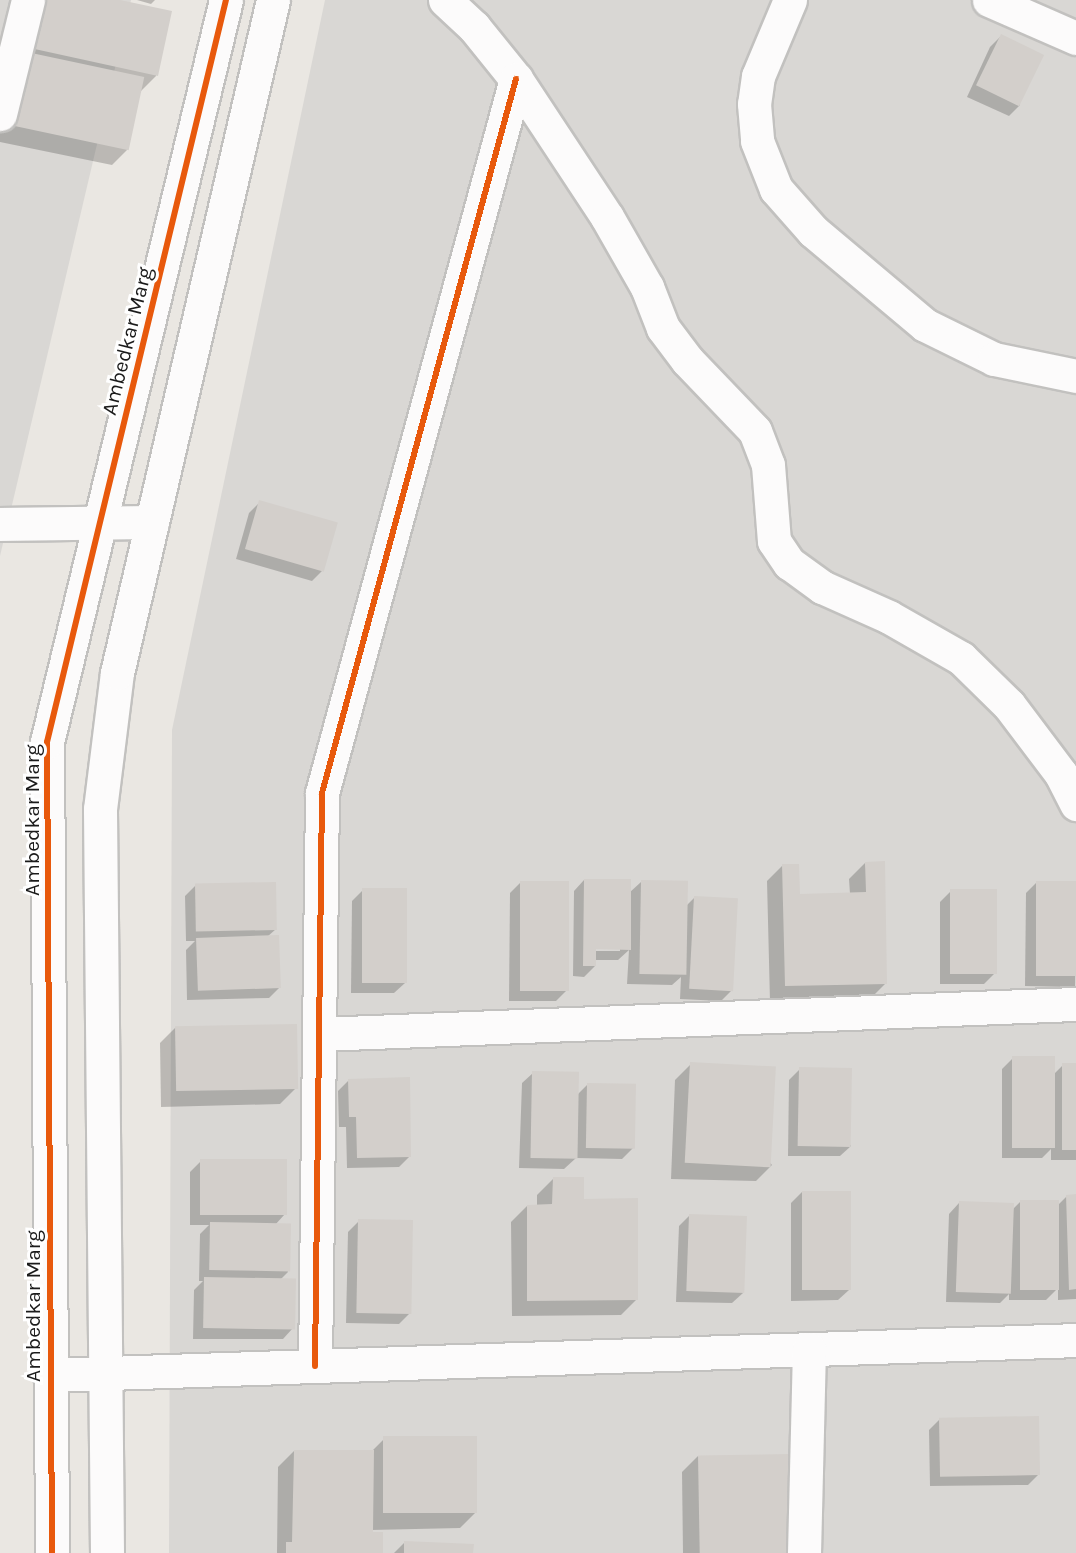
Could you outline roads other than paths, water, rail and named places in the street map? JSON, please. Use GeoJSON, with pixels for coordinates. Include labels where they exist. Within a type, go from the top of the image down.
{"type":"FeatureCollection","features":[{"type":"Feature","properties":{"kind":"street"},"geometry":{"type":"LineString","coordinates":[[0,114],[28,0]]}},
{"type":"Feature","properties":{"kind":"street","name":"Ambedkar Marg"},"geometry":{"type":"LineString","coordinates":[[52,1553],[47,742],[226,0]]}},
{"type":"Feature","properties":{"kind":"street"},"geometry":{"type":"LineString","coordinates":[[107,1553],[100,809],[117,673],[273,0]]}},
{"type":"Feature","properties":{"kind":"street"},"geometry":{"type":"LineString","coordinates":[[445,0],[474,27],[516,79],[607,217],[647,287],[663,328],[687,360],[755,431],[768,465],[774,541],[789,564],[822,587],[889,617],[962,658],[1009,705],[1061,774],[1076,804]]}},
{"type":"Feature","properties":{"kind":"street"},"geometry":{"type":"LineString","coordinates":[[790,0],[758,76],[754,104],[757,141],[776,189],[813,231],[925,325],[994,359],[1076,376]]}},
{"type":"Feature","properties":{"kind":"street"},"geometry":{"type":"LineString","coordinates":[[989,0],[1076,39]]}},
{"type":"Feature","properties":{"kind":"street"},"geometry":{"type":"LineString","coordinates":[[315,1366],[321,1034],[322,793],[516,79]]}},
{"type":"Feature","properties":{"kind":"street"},"geometry":{"type":"LineString","coordinates":[[0,524],[152,522]]}},
{"type":"Feature","properties":{"kind":"street"},"geometry":{"type":"LineString","coordinates":[[321,1034],[1076,1004]]}},
{"type":"Feature","properties":{"kind":"street"},"geometry":{"type":"LineString","coordinates":[[50,1375],[1076,1340]]}},
{"type":"Feature","properties":{"kind":"street"},"geometry":{"type":"LineString","coordinates":[[804,1553],[809,1349]]}}]}
